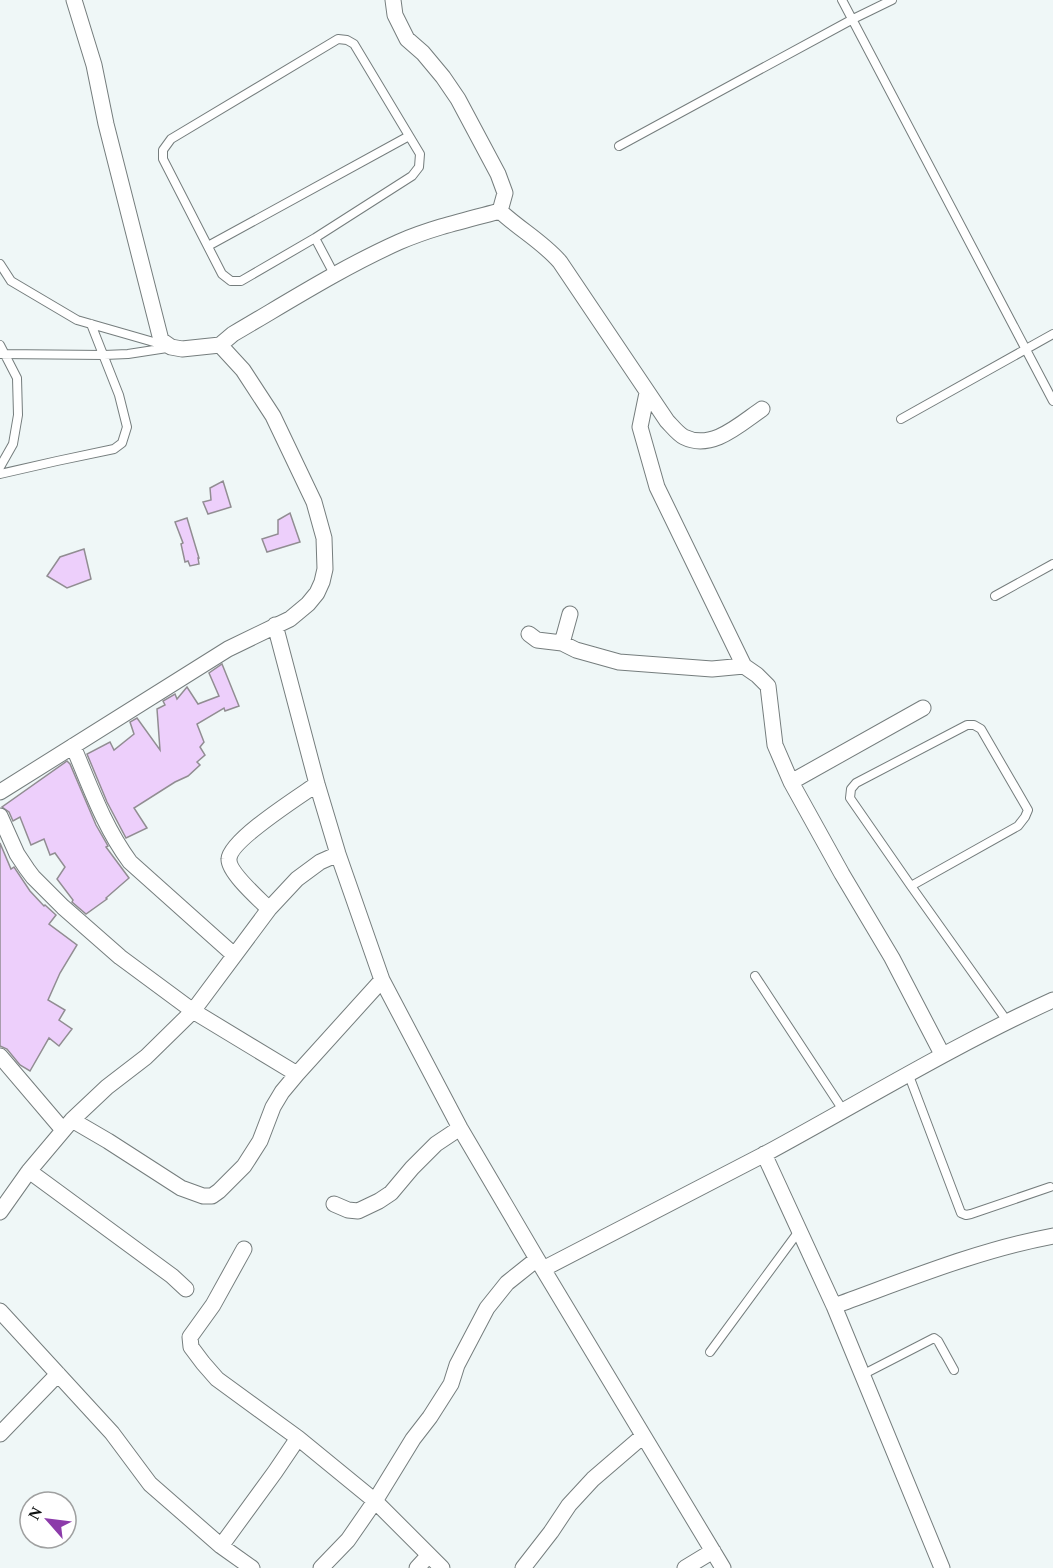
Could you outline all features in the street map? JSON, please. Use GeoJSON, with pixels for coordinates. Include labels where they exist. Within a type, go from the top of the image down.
{"type":"FeatureCollection","features":[{"type":"Feature","properties":{"kind":"street"},"geometry":{"type":"LineString","coordinates":[[74,0],[94,65],[106,123],[161,340],[171,347],[182,349],[220,345],[233,334],[334,274],[400,242],[446,225],[500,211]]}},
{"type":"Feature","properties":{"kind":"street"},"geometry":{"type":"LineString","coordinates":[[393,0],[395,15],[407,39],[423,53],[458,99],[498,174],[505,193],[500,211]]}},
{"type":"Feature","properties":{"kind":"street"},"geometry":{"type":"LineString","coordinates":[[500,211],[512,223],[550,251],[567,271],[667,421],[684,437],[699,441],[717,439],[762,410]]}},
{"type":"Feature","properties":{"kind":"street"},"geometry":{"type":"LineString","coordinates":[[0,792],[228,649],[275,625],[290,620],[308,604],[322,582],[325,569],[324,538],[314,502],[273,416],[243,370],[220,345]]}},
{"type":"Feature","properties":{"kind":"street"},"geometry":{"type":"LineString","coordinates":[[648,393],[640,427],[657,487],[744,666],[768,686],[775,744],[791,782],[892,958],[942,1054]]}},
{"type":"Feature","properties":{"kind":"street"},"geometry":{"type":"LineString","coordinates":[[562,643],[570,614]]}},
{"type":"Feature","properties":{"kind":"street"},"geometry":{"type":"LineString","coordinates":[[275,625],[338,854],[382,980],[460,1128],[723,1568]]}},
{"type":"Feature","properties":{"kind":"street"},"geometry":{"type":"LineString","coordinates":[[529,634],[537,640],[562,643],[576,650],[619,662],[712,669],[744,666]]}},
{"type":"Feature","properties":{"kind":"street"},"geometry":{"type":"LineString","coordinates":[[791,782],[923,708]]}},
{"type":"Feature","properties":{"kind":"street"},"geometry":{"type":"LineString","coordinates":[[73,746],[107,825],[130,862],[234,955]]}},
{"type":"Feature","properties":{"kind":"street"},"geometry":{"type":"LineString","coordinates":[[269,909],[241,882],[229,858],[232,851],[252,830],[317,784]]}},
{"type":"Feature","properties":{"kind":"street"},"geometry":{"type":"LineString","coordinates":[[0,816],[17,854],[33,877],[55,900],[120,957],[193,1011],[297,1074]]}},
{"type":"Feature","properties":{"kind":"street"},"geometry":{"type":"LineString","coordinates":[[0,1212],[29,1171],[68,1125],[107,1087],[146,1057],[193,1011],[269,909],[297,879],[320,862],[338,854]]}},
{"type":"Feature","properties":{"kind":"street"},"geometry":{"type":"LineString","coordinates":[[0,1056],[68,1125],[108,1141],[181,1188],[203,1196],[212,1196],[244,1166],[260,1141],[273,1107],[297,1074],[382,980]]}},
{"type":"Feature","properties":{"kind":"street"},"geometry":{"type":"LineString","coordinates":[[321,1568],[348,1540],[413,1439],[430,1417],[451,1384],[457,1365],[487,1308],[507,1283],[540,1264],[764,1154],[942,1054],[1053,1000]]}},
{"type":"Feature","properties":{"kind":"street"},"geometry":{"type":"LineString","coordinates":[[334,1204],[348,1210],[358,1211],[379,1201],[391,1193],[436,1144],[460,1128]]}},
{"type":"Feature","properties":{"kind":"street"},"geometry":{"type":"LineString","coordinates":[[764,1154],[834,1306],[942,1568]]}},
{"type":"Feature","properties":{"kind":"street"},"geometry":{"type":"LineString","coordinates":[[29,1171],[172,1276],[186,1289]]}},
{"type":"Feature","properties":{"kind":"street"},"geometry":{"type":"LineString","coordinates":[[834,1306],[949,1265],[1024,1242],[1053,1236]]}},
{"type":"Feature","properties":{"kind":"street"},"geometry":{"type":"LineString","coordinates":[[244,1250],[216,1300],[190,1337],[191,1347],[217,1379],[298,1438],[375,1501],[441,1568]]}},
{"type":"Feature","properties":{"kind":"street"},"geometry":{"type":"LineString","coordinates":[[0,1311],[112,1433],[150,1484],[221,1546],[252,1568]]}},
{"type":"Feature","properties":{"kind":"street"},"geometry":{"type":"LineString","coordinates":[[0,1434],[58,1374]]}},
{"type":"Feature","properties":{"kind":"street"},"geometry":{"type":"LineString","coordinates":[[523,1568],[569,1505],[593,1479],[643,1436]]}},
{"type":"Feature","properties":{"kind":"street"},"geometry":{"type":"LineString","coordinates":[[221,1546],[298,1438]]}},
{"type":"Feature","properties":{"kind":"street"},"geometry":{"type":"LineString","coordinates":[[685,1568],[713,1551]]}},
{"type":"Feature","properties":{"kind":"street"},"geometry":{"type":"LineString","coordinates":[[417,1568],[428,1556]]}},
{"type":"Feature","properties":{"kind":"lane"},"geometry":{"type":"LineString","coordinates":[[842,0],[1053,401]]}},
{"type":"Feature","properties":{"kind":"lane"},"geometry":{"type":"LineString","coordinates":[[619,146],[892,0]]}},
{"type":"Feature","properties":{"kind":"lane"},"geometry":{"type":"LineString","coordinates":[[338,39],[347,40],[354,44],[420,154],[419,167],[412,176],[315,238],[242,282],[231,281],[222,274],[163,159],[163,150],[171,139],[338,39]]}},
{"type":"Feature","properties":{"kind":"lane"},"geometry":{"type":"LineString","coordinates":[[208,246],[409,136]]}},
{"type":"Feature","properties":{"kind":"lane"},"geometry":{"type":"LineString","coordinates":[[315,238],[334,274]]}},
{"type":"Feature","properties":{"kind":"lane"},"geometry":{"type":"LineString","coordinates":[[0,264],[11,281],[77,320],[171,347]]}},
{"type":"Feature","properties":{"kind":"lane"},"geometry":{"type":"LineString","coordinates":[[0,474],[114,449],[122,442],[128,427],[119,395],[91,324]]}},
{"type":"Feature","properties":{"kind":"lane"},"geometry":{"type":"LineString","coordinates":[[901,419],[1053,334]]}},
{"type":"Feature","properties":{"kind":"lane"},"geometry":{"type":"LineString","coordinates":[[0,345],[2,354],[17,378],[18,415],[13,444],[0,467]]}},
{"type":"Feature","properties":{"kind":"lane"},"geometry":{"type":"LineString","coordinates":[[2,354],[129,354],[171,347]]}},
{"type":"Feature","properties":{"kind":"lane"},"geometry":{"type":"LineString","coordinates":[[995,596],[1053,564]]}},
{"type":"Feature","properties":{"kind":"lane"},"geometry":{"type":"LineString","coordinates":[[910,886],[1018,826],[1028,810],[981,729],[974,725],[967,725],[856,783],[851,789],[850,798],[910,886],[1007,1021]]}},
{"type":"Feature","properties":{"kind":"lane"},"geometry":{"type":"LineString","coordinates":[[755,976],[843,1110]]}},
{"type":"Feature","properties":{"kind":"lane"},"geometry":{"type":"LineString","coordinates":[[908,1074],[961,1213],[971,1214],[1050,1187]]}},
{"type":"Feature","properties":{"kind":"lane"},"geometry":{"type":"LineString","coordinates":[[710,1352],[799,1231]]}},
{"type":"Feature","properties":{"kind":"lane"},"geometry":{"type":"LineString","coordinates":[[862,1375],[934,1338],[938,1341],[954,1370]]}},
{"type":"Feature","properties":{"kind":"building"},"geometry":{"type":"Polygon","coordinates":[[[223,481],[231,507],[208,514],[203,502],[211,500],[210,488],[223,481]]]}},
{"type":"Feature","properties":{"kind":"building"},"geometry":{"type":"Polygon","coordinates":[[[290,513],[300,542],[267,552],[262,539],[278,534],[278,520],[290,513]]]}},
{"type":"Feature","properties":{"kind":"building"},"geometry":{"type":"Polygon","coordinates":[[[187,518],[199,558],[199,564],[190,566],[188,561],[185,562],[181,544],[183,543],[175,522],[187,518]]]}},
{"type":"Feature","properties":{"kind":"building"},"geometry":{"type":"Polygon","coordinates":[[[84,549],[91,579],[67,588],[47,576],[60,557],[84,549]]]}},
{"type":"Feature","properties":{"kind":"building"},"geometry":{"type":"Polygon","coordinates":[[[222,664],[239,706],[225,711],[224,708],[197,724],[204,742],[200,747],[205,755],[197,762],[200,765],[188,776],[134,808],[147,828],[126,838],[107,802],[87,754],[110,742],[114,750],[134,734],[130,722],[137,718],[160,750],[157,709],[165,705],[163,701],[175,694],[177,699],[187,687],[198,704],[219,696],[209,673],[222,664]]]}},
{"type":"Feature","properties":{"kind":"building"},"geometry":{"type":"Polygon","coordinates":[[[67,761],[108,846],[106,847],[129,878],[107,899],[86,914],[72,902],[73,900],[57,879],[65,867],[55,853],[50,855],[44,839],[31,845],[20,817],[13,821],[9,812],[2,807],[67,761]]]}},
{"type":"Feature","properties":{"kind":"building"},"geometry":{"type":"Polygon","coordinates":[[[0,843],[11,869],[14,867],[30,891],[56,915],[49,924],[77,945],[60,973],[48,1000],[65,1010],[59,1020],[72,1029],[59,1046],[49,1038],[30,1071],[20,1065],[7,1049],[0,1046],[0,843]]]}}]}
